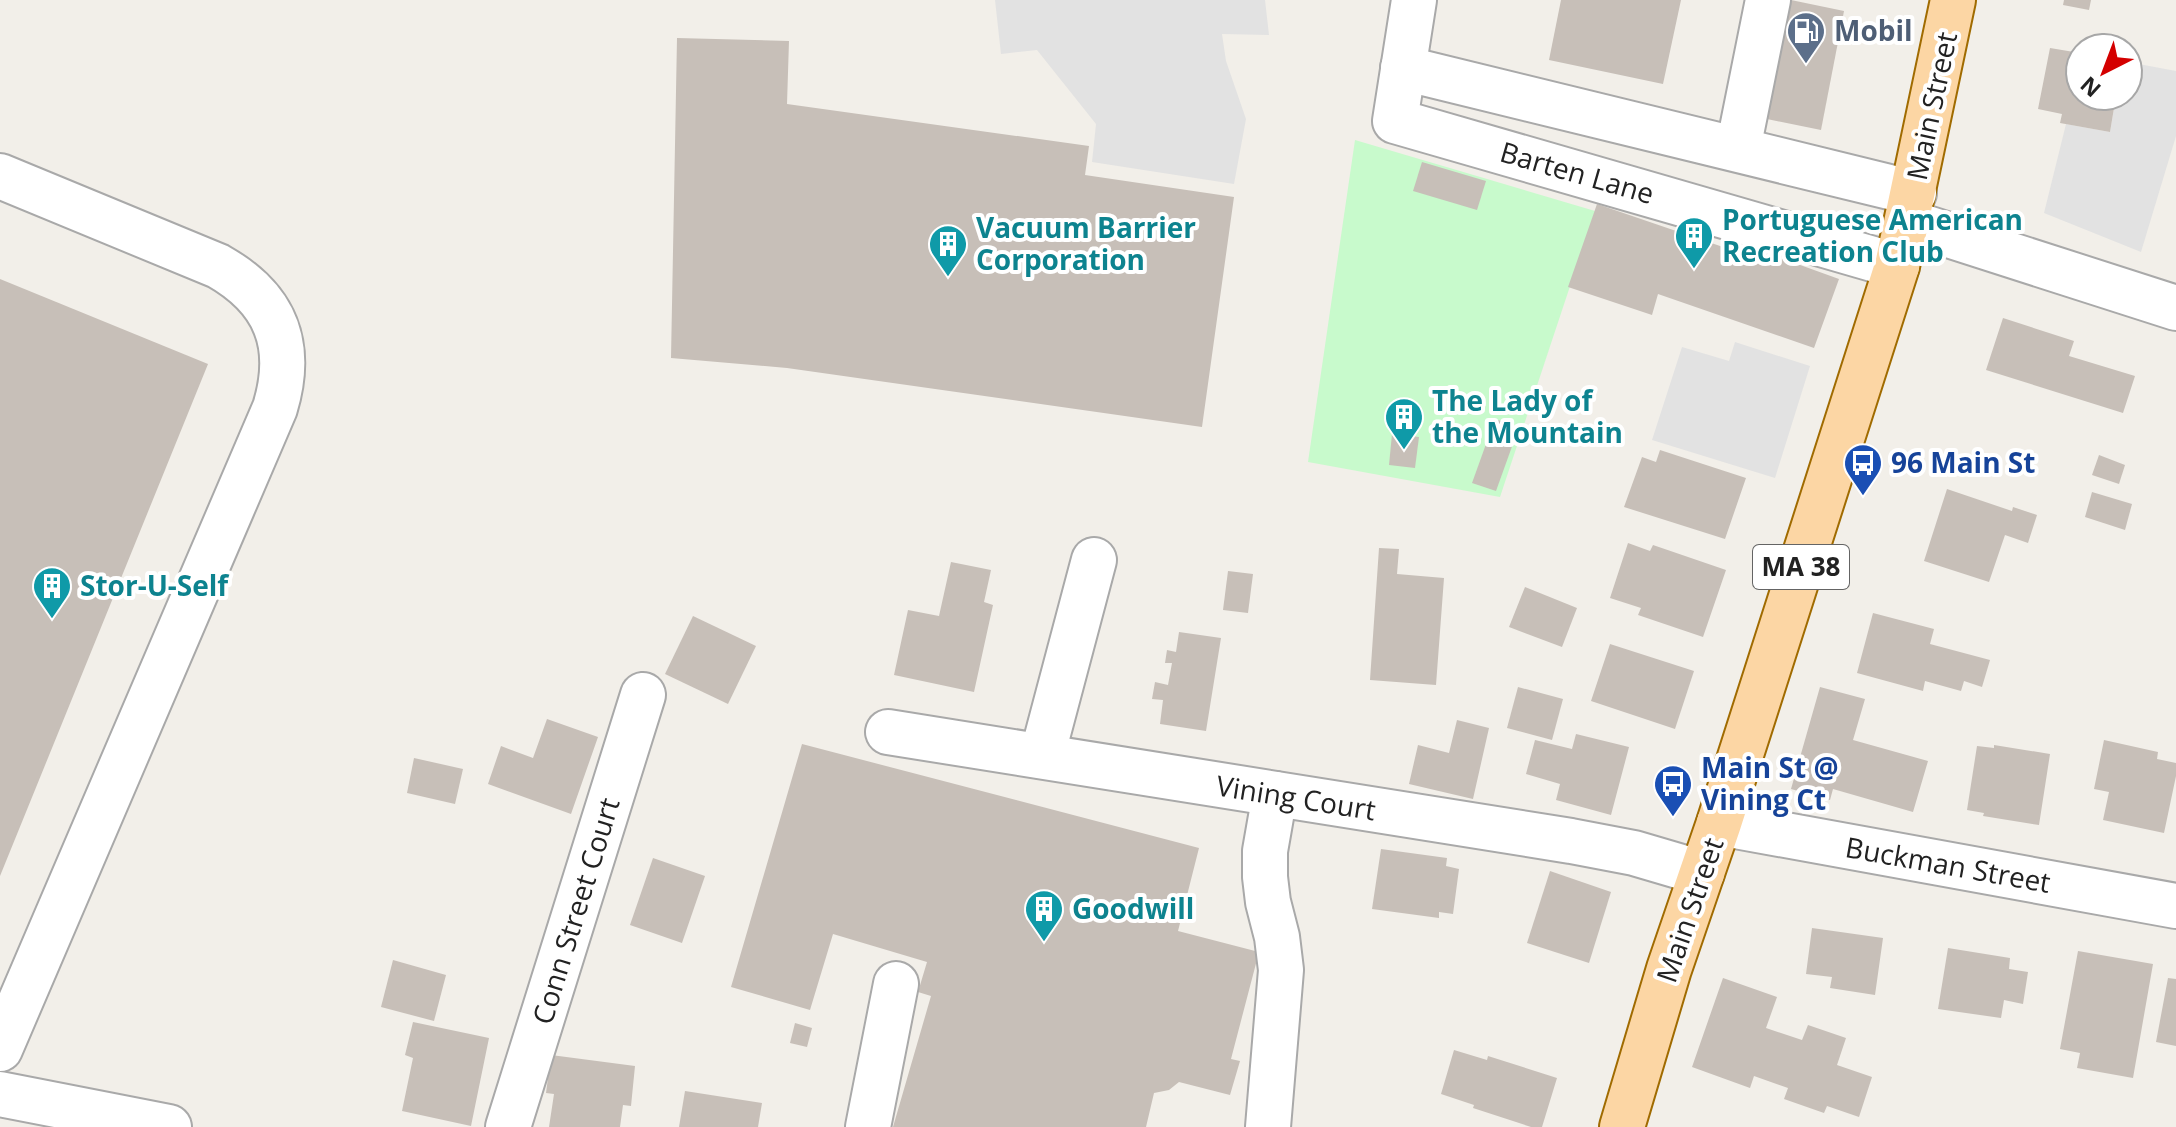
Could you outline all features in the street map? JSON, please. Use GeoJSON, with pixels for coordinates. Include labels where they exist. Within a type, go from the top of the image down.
{"type":"FeatureCollection","features":[{"type":"Feature","properties":{"kind":"main road","name":"Main Street"},"geometry":{"type":"LineString","coordinates":[[1622,1127],[1660,999],[1897,266],[1953,0]]}},
{"type":"Feature","properties":{"kind":"street"},"geometry":{"type":"LineString","coordinates":[[1414,0],[1403,68],[1785,161],[2176,308]]}},
{"type":"Feature","properties":{"kind":"street"},"geometry":{"type":"LineString","coordinates":[[1738,149],[1768,0]]}},
{"type":"Feature","properties":{"kind":"street","name":"Barten Lane"},"geometry":{"type":"LineString","coordinates":[[1403,68],[1395,121],[1897,266]]}},
{"type":"Feature","properties":{"kind":"street"},"geometry":{"type":"LineString","coordinates":[[1772,228],[1785,161]]}},
{"type":"Feature","properties":{"kind":"street"},"geometry":{"type":"LineString","coordinates":[[0,176],[218,266],[236,277],[266,307],[276,325],[284,367],[275,408],[0,1049]]}},
{"type":"Feature","properties":{"kind":"street"},"geometry":{"type":"LineString","coordinates":[[1042,756],[1094,560]]}},
{"type":"Feature","properties":{"kind":"street","name":"Conn Street Court"},"geometry":{"type":"LineString","coordinates":[[508,1127],[643,695]]}},
{"type":"Feature","properties":{"kind":"street","name":"Vining Court"},"geometry":{"type":"LineString","coordinates":[[888,732],[1586,844],[1634,853],[1702,873]]}},
{"type":"Feature","properties":{"kind":"street"},"geometry":{"type":"LineString","coordinates":[[1268,1127],[1281,970],[1265,877],[1265,851],[1275,794]]}},
{"type":"Feature","properties":{"kind":"street","name":"Buckman Street"},"geometry":{"type":"LineString","coordinates":[[1719,823],[2176,906]]}},
{"type":"Feature","properties":{"kind":"street"},"geometry":{"type":"LineString","coordinates":[[868,1127],[896,984]]}},
{"type":"Feature","properties":{"kind":"street"},"geometry":{"type":"LineString","coordinates":[[0,1094],[169,1127]]}},
{"type":"Feature","properties":{"kind":"green space"},"geometry":{"type":"Polygon","coordinates":[[[1355,140],[1595,211],[1500,497],[1308,462],[1355,140]]]}},
{"type":"Feature","properties":{"kind":"shaded area"},"geometry":{"type":"Polygon","coordinates":[[[995,0],[1265,0],[1269,35],[1222,34],[1226,61],[1246,119],[1234,184],[1092,162],[1096,124],[1037,50],[1001,54],[995,0]]]}},
{"type":"Feature","properties":{"kind":"shaded area"},"geometry":{"type":"Polygon","coordinates":[[[2144,65],[2176,71],[2176,136],[2141,252],[2044,213],[2066,124],[2110,132],[2113,112],[2144,112],[2144,65]]]}},
{"type":"Feature","properties":{"kind":"shaded area"},"geometry":{"type":"Polygon","coordinates":[[[1735,342],[1810,366],[1775,478],[1652,440],[1682,347],[1729,361],[1735,342]]]}},
{"type":"Feature","properties":{"kind":"building"},"geometry":{"type":"Polygon","coordinates":[[[1561,0],[1681,0],[1663,84],[1549,60],[1561,0]]]}},
{"type":"Feature","properties":{"kind":"building"},"geometry":{"type":"Polygon","coordinates":[[[1791,0],[1844,11],[1821,130],[1767,119],[1791,0]]]}},
{"type":"Feature","properties":{"kind":"building"},"geometry":{"type":"Polygon","coordinates":[[[2064,0],[2091,0],[2089,10],[2063,5],[2064,0]]]}},
{"type":"Feature","properties":{"kind":"building","name":"Vacuum Barrier Corporation"},"geometry":{"type":"Polygon","coordinates":[[[677,38],[789,41],[787,104],[1089,146],[1085,175],[1234,197],[1202,427],[787,368],[671,358],[677,38]]]}},
{"type":"Feature","properties":{"kind":"building"},"geometry":{"type":"Polygon","coordinates":[[[2050,48],[2064,50],[2064,112],[2113,112],[2110,132],[2060,123],[2062,114],[2038,109],[2050,48]]]}},
{"type":"Feature","properties":{"kind":"building"},"geometry":{"type":"Polygon","coordinates":[[[1422,162],[1486,181],[1477,210],[1413,191],[1422,162]]]}},
{"type":"Feature","properties":{"kind":"building","name":"Portuguese American Recreation Club"},"geometry":{"type":"Polygon","coordinates":[[[1597,204],[1764,261],[1767,253],[1839,279],[1814,348],[1658,294],[1652,315],[1568,287],[1597,204]]]}},
{"type":"Feature","properties":{"kind":"building","name":"Stor-U-Self"},"geometry":{"type":"Polygon","coordinates":[[[0,279],[208,364],[0,876],[0,279]]]}},
{"type":"Feature","properties":{"kind":"building"},"geometry":{"type":"Polygon","coordinates":[[[2003,318],[2074,341],[2069,356],[2135,376],[2123,413],[1986,370],[2003,318]]]}},
{"type":"Feature","properties":{"kind":"building"},"geometry":{"type":"Polygon","coordinates":[[[1495,419],[1519,427],[1496,491],[1472,483],[1495,419]]]}},
{"type":"Feature","properties":{"kind":"building","name":"The Lady of the Mountain"},"geometry":{"type":"Polygon","coordinates":[[[1392,434],[1419,437],[1415,468],[1389,465],[1392,434]]]}},
{"type":"Feature","properties":{"kind":"building"},"geometry":{"type":"Polygon","coordinates":[[[1660,450],[1746,478],[1725,539],[1624,507],[1642,457],[1656,462],[1660,450]]]}},
{"type":"Feature","properties":{"kind":"building"},"geometry":{"type":"Polygon","coordinates":[[[2099,455],[2125,465],[2119,484],[2092,475],[2099,455]]]}},
{"type":"Feature","properties":{"kind":"building"},"geometry":{"type":"Polygon","coordinates":[[[1947,489],[2012,511],[2013,507],[2037,515],[2028,543],[2005,535],[1989,582],[1924,561],[1947,489]]]}},
{"type":"Feature","properties":{"kind":"building"},"geometry":{"type":"Polygon","coordinates":[[[2092,492],[2132,504],[2125,530],[2085,517],[2092,492]]]}},
{"type":"Feature","properties":{"kind":"building"},"geometry":{"type":"Polygon","coordinates":[[[1628,543],[1650,551],[1653,545],[1726,570],[1703,637],[1638,615],[1641,608],[1610,598],[1628,543]]]}},
{"type":"Feature","properties":{"kind":"building"},"geometry":{"type":"Polygon","coordinates":[[[1379,548],[1399,549],[1397,574],[1444,578],[1436,685],[1370,680],[1379,548]]]}},
{"type":"Feature","properties":{"kind":"building"},"geometry":{"type":"Polygon","coordinates":[[[951,562],[991,570],[984,602],[993,605],[974,692],[894,675],[908,610],[939,616],[951,562]]]}},
{"type":"Feature","properties":{"kind":"building"},"geometry":{"type":"Polygon","coordinates":[[[1228,571],[1253,574],[1248,613],[1223,610],[1228,571]]]}},
{"type":"Feature","properties":{"kind":"building"},"geometry":{"type":"Polygon","coordinates":[[[1525,587],[1577,608],[1562,647],[1509,627],[1525,587]]]}},
{"type":"Feature","properties":{"kind":"building"},"geometry":{"type":"Polygon","coordinates":[[[1873,613],[1934,629],[1930,644],[1990,660],[1982,687],[1964,681],[1961,691],[1925,681],[1923,691],[1857,673],[1873,613]]]}},
{"type":"Feature","properties":{"kind":"building"},"geometry":{"type":"Polygon","coordinates":[[[693,616],[756,646],[728,704],[665,674],[693,616]]]}},
{"type":"Feature","properties":{"kind":"building"},"geometry":{"type":"Polygon","coordinates":[[[1179,632],[1221,638],[1206,731],[1160,724],[1163,700],[1152,699],[1155,682],[1168,685],[1172,663],[1165,663],[1167,650],[1176,652],[1179,632]]]}},
{"type":"Feature","properties":{"kind":"building"},"geometry":{"type":"Polygon","coordinates":[[[1610,644],[1694,671],[1675,729],[1591,701],[1610,644]]]}},
{"type":"Feature","properties":{"kind":"building"},"geometry":{"type":"Polygon","coordinates":[[[1518,687],[1563,699],[1552,740],[1507,728],[1518,687]]]}},
{"type":"Feature","properties":{"kind":"building"},"geometry":{"type":"Polygon","coordinates":[[[1820,687],[1865,699],[1853,740],[1928,761],[1913,812],[1833,789],[1830,800],[1791,789],[1820,687]]]}},
{"type":"Feature","properties":{"kind":"building"},"geometry":{"type":"Polygon","coordinates":[[[547,719],[598,737],[571,814],[488,784],[501,746],[533,758],[547,719]]]}},
{"type":"Feature","properties":{"kind":"building"},"geometry":{"type":"Polygon","coordinates":[[[1457,720],[1489,728],[1473,799],[1409,784],[1418,745],[1449,753],[1457,720]]]}},
{"type":"Feature","properties":{"kind":"building"},"geometry":{"type":"Polygon","coordinates":[[[1576,734],[1629,747],[1611,815],[1556,800],[1560,784],[1526,774],[1535,740],[1572,749],[1576,734]]]}},
{"type":"Feature","properties":{"kind":"building"},"geometry":{"type":"Polygon","coordinates":[[[2104,740],[2158,752],[2157,759],[2176,763],[2164,833],[2103,820],[2109,792],[2094,789],[2104,740]]]}},
{"type":"Feature","properties":{"kind":"building","name":"Goodwill"},"geometry":{"type":"Polygon","coordinates":[[[802,744],[1199,848],[1178,931],[1259,952],[1231,1059],[1240,1061],[1230,1095],[1179,1082],[1169,1090],[1154,1093],[1146,1127],[893,1127],[931,996],[918,992],[927,962],[833,934],[810,1010],[731,987],[802,744]]]}},
{"type":"Feature","properties":{"kind":"building"},"geometry":{"type":"Polygon","coordinates":[[[1994,745],[2050,754],[2039,825],[1983,816],[1984,813],[1967,810],[1977,746],[1994,748],[1994,745]]]}},
{"type":"Feature","properties":{"kind":"building"},"geometry":{"type":"Polygon","coordinates":[[[414,758],[463,769],[455,804],[407,793],[414,758]]]}},
{"type":"Feature","properties":{"kind":"building"},"geometry":{"type":"Polygon","coordinates":[[[1381,849],[1447,858],[1446,866],[1459,869],[1453,914],[1439,912],[1439,918],[1372,909],[1381,849]]]}},
{"type":"Feature","properties":{"kind":"building"},"geometry":{"type":"Polygon","coordinates":[[[653,858],[705,876],[682,943],[630,925],[653,858]]]}},
{"type":"Feature","properties":{"kind":"building"},"geometry":{"type":"Polygon","coordinates":[[[1550,871],[1611,892],[1589,963],[1527,943],[1550,871]]]}},
{"type":"Feature","properties":{"kind":"building"},"geometry":{"type":"Polygon","coordinates":[[[1812,928],[1883,938],[1875,995],[1830,988],[1832,977],[1806,974],[1812,928]]]}},
{"type":"Feature","properties":{"kind":"building"},"geometry":{"type":"Polygon","coordinates":[[[1948,948],[2010,958],[2009,969],[2028,972],[2023,1004],[2004,1000],[2001,1018],[1938,1009],[1948,948]]]}},
{"type":"Feature","properties":{"kind":"building"},"geometry":{"type":"Polygon","coordinates":[[[2078,951],[2153,964],[2133,1078],[2077,1068],[2080,1053],[2060,1049],[2078,951]]]}},
{"type":"Feature","properties":{"kind":"building"},"geometry":{"type":"Polygon","coordinates":[[[393,960],[446,975],[434,1021],[381,1007],[393,960]]]}},
{"type":"Feature","properties":{"kind":"building"},"geometry":{"type":"Polygon","coordinates":[[[1723,978],[1777,997],[1766,1028],[1802,1040],[1808,1025],[1846,1038],[1837,1065],[1872,1077],[1859,1117],[1827,1106],[1824,1113],[1784,1099],[1788,1088],[1754,1076],[1750,1088],[1692,1067],[1723,978]]]}},
{"type":"Feature","properties":{"kind":"building"},"geometry":{"type":"Polygon","coordinates":[[[2168,978],[2176,979],[2176,1046],[2156,1042],[2168,978]]]}},
{"type":"Feature","properties":{"kind":"building"},"geometry":{"type":"Polygon","coordinates":[[[413,1022],[489,1038],[471,1126],[402,1111],[413,1058],[405,1055],[413,1022]]]}},
{"type":"Feature","properties":{"kind":"building"},"geometry":{"type":"Polygon","coordinates":[[[795,1023],[812,1028],[807,1047],[790,1043],[795,1023]]]}},
{"type":"Feature","properties":{"kind":"building"},"geometry":{"type":"Polygon","coordinates":[[[1454,1050],[1487,1060],[1488,1056],[1557,1078],[1542,1127],[1531,1127],[1441,1094],[1454,1050]]]}},
{"type":"Feature","properties":{"kind":"building"},"geometry":{"type":"Polygon","coordinates":[[[551,1055],[635,1066],[631,1106],[623,1105],[620,1127],[549,1127],[554,1094],[546,1093],[551,1055]]]}},
{"type":"Feature","properties":{"kind":"building"},"geometry":{"type":"Polygon","coordinates":[[[685,1091],[762,1103],[758,1127],[679,1127],[685,1091]]]}},
{"type":"Feature","properties":{"kind":"place","name":"Mobil"},"geometry":{"type":"Point","coordinates":[1806,65]}},
{"type":"Feature","properties":{"kind":"place","name":"Portuguese American Recreation Club"},"geometry":{"type":"Point","coordinates":[1694,270]}},
{"type":"Feature","properties":{"kind":"place","name":"Vacuum Barrier Corporation"},"geometry":{"type":"Point","coordinates":[948,278]}},
{"type":"Feature","properties":{"kind":"place","name":"The Lady of the Mountain"},"geometry":{"type":"Point","coordinates":[1404,451]}},
{"type":"Feature","properties":{"kind":"place","name":"96 Main St"},"geometry":{"type":"Point","coordinates":[1863,497]}},
{"type":"Feature","properties":{"kind":"place","name":"Stor-U-Self"},"geometry":{"type":"Point","coordinates":[52,620]}},
{"type":"Feature","properties":{"kind":"place","name":"Main St @ Vining Ct"},"geometry":{"type":"Point","coordinates":[1673,818]}},
{"type":"Feature","properties":{"kind":"place","name":"Goodwill"},"geometry":{"type":"Point","coordinates":[1044,943]}}]}
